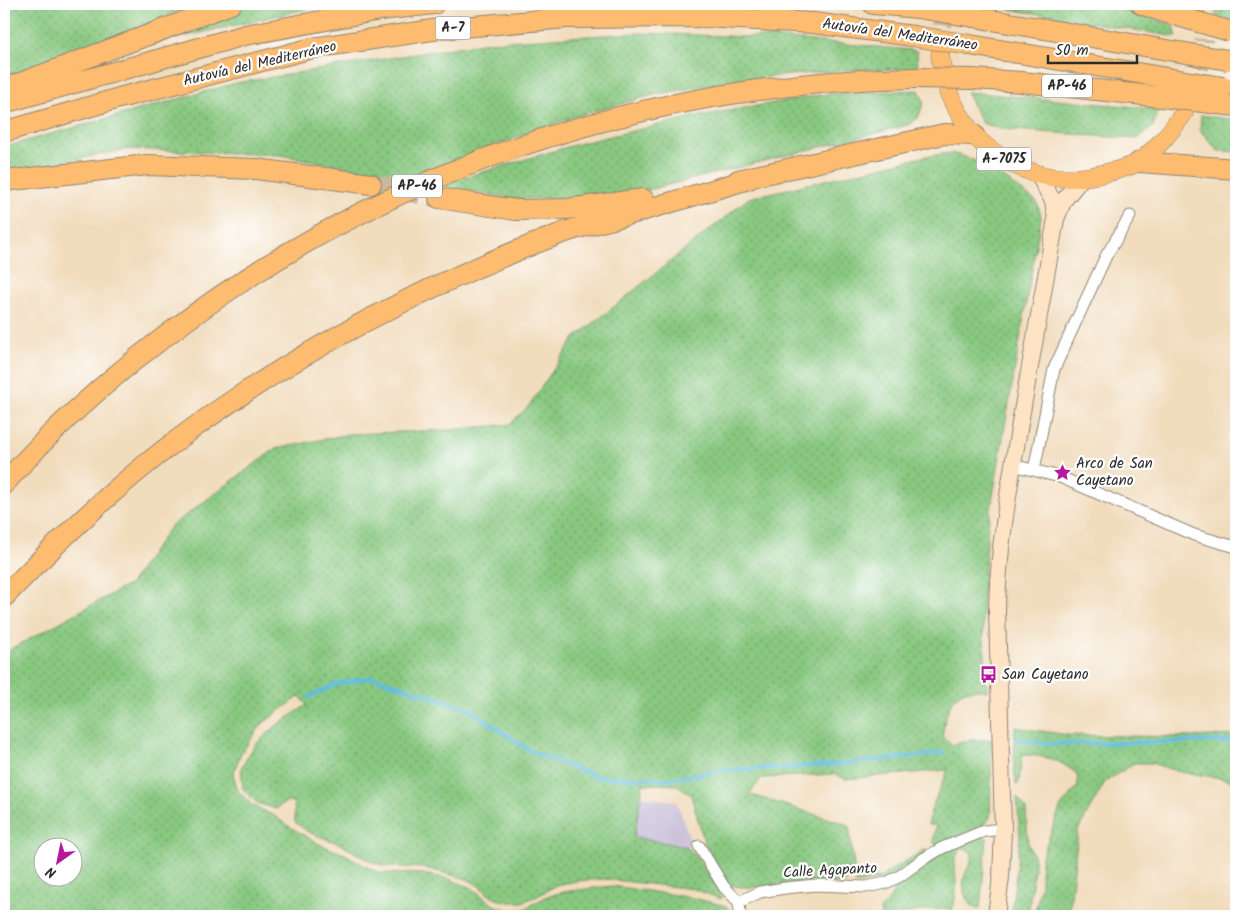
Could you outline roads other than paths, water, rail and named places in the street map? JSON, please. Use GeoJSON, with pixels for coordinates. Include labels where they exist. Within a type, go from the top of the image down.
{"type":"FeatureCollection","features":[{"type":"Feature","properties":{"kind":"highway"},"geometry":{"type":"LineString","coordinates":[[4,89],[231,4]]}},
{"type":"Feature","properties":{"kind":"highway","name":"Autovía del Mediterráneo"},"geometry":{"type":"LineString","coordinates":[[4,103],[245,35],[380,10],[434,4]]}},
{"type":"Feature","properties":{"kind":"highway","name":"Autovía del Mediterráneo"},"geometry":{"type":"LineString","coordinates":[[873,4],[918,8],[1232,60]]}},
{"type":"Feature","properties":{"kind":"highway"},"geometry":{"type":"LineString","coordinates":[[1141,4],[1232,32]]}},
{"type":"Feature","properties":{"kind":"highway","name":"Autovía del Mediterráneo"},"geometry":{"type":"LineString","coordinates":[[4,132],[119,98],[313,48],[438,29],[567,18],[704,17],[813,23],[914,36],[1167,78],[1229,96]]}},
{"type":"Feature","properties":{"kind":"highway","name":"AP-46"},"geometry":{"type":"LineString","coordinates":[[4,484],[59,427],[125,367],[194,314],[270,262],[323,232],[383,202],[455,169],[536,140],[656,107],[744,91],[863,79],[972,79],[1022,82],[1162,97],[1229,96]]}},
{"type":"Feature","properties":{"kind":"highway"},"geometry":{"type":"LineString","coordinates":[[439,198],[516,210],[566,209],[625,202],[710,184],[749,178],[944,134],[974,136]]}},
{"type":"Feature","properties":{"kind":"highway"},"geometry":{"type":"LineString","coordinates":[[1139,162],[1236,169]]}},
{"type":"Feature","properties":{"kind":"highway"},"geometry":{"type":"LineString","coordinates":[[4,182],[147,165],[256,169],[371,184]]}},
{"type":"Feature","properties":{"kind":"highway"},"geometry":{"type":"LineString","coordinates":[[4,597],[44,555],[101,503],[168,447],[298,359],[372,317],[453,277],[559,234],[709,192],[749,178]]}},
{"type":"Feature","properties":{"kind":"main road","name":"A-7075"},"geometry":{"type":"LineString","coordinates":[[948,92],[974,136],[995,154],[1020,169],[1039,176],[1060,178],[1081,179],[1114,171],[1139,162],[1162,142],[1184,113]]}},
{"type":"Feature","properties":{"kind":"main road","name":"A-7075"},"geometry":{"type":"LineString","coordinates":[[1039,176],[1053,201],[1056,219]]}},
{"type":"Feature","properties":{"kind":"main road","name":"A-7075"},"geometry":{"type":"LineString","coordinates":[[996,916],[1001,877],[1003,829],[998,578],[1013,465],[1056,219],[1064,200],[1081,179]]}},
{"type":"Feature","properties":{"kind":"street"},"geometry":{"type":"LineString","coordinates":[[1034,470],[1054,369],[1106,256],[1130,216]]}},
{"type":"Feature","properties":{"kind":"street"},"geometry":{"type":"LineString","coordinates":[[1013,465],[1060,478],[1194,536],[1236,547]]}},
{"type":"Feature","properties":{"kind":"street","name":"Calle Agapanto"},"geometry":{"type":"LineString","coordinates":[[739,902],[760,892],[785,888],[816,885],[866,887],[886,883],[942,848],[984,831],[1003,829]]}},
{"type":"Feature","properties":{"kind":"street"},"geometry":{"type":"LineString","coordinates":[[699,846],[724,887],[739,902],[740,916]]}},
{"type":"Feature","properties":{"kind":"waterway"},"geometry":{"type":"LineString","coordinates":[[309,697],[337,684],[373,677],[471,710],[530,751],[598,777],[668,779],[726,770],[832,765],[944,753]]}},
{"type":"Feature","properties":{"kind":"waterway"},"geometry":{"type":"LineString","coordinates":[[1016,739],[1052,744],[1236,741]]}},
{"type":"Feature","properties":{"kind":"tunnel"},"geometry":{"type":"LineString","coordinates":[[940,52],[942,25],[948,4]]}},
{"type":"Feature","properties":{"kind":"tunnel"},"geometry":{"type":"LineString","coordinates":[[1192,94],[1202,60],[1204,39]]}},
{"type":"Feature","properties":{"kind":"tunnel"},"geometry":{"type":"LineString","coordinates":[[371,184],[439,198]]}},
{"type":"Feature","properties":{"kind":"place","name":"Arco de San Cayetano"},"geometry":{"type":"Point","coordinates":[1062,473]}},
{"type":"Feature","properties":{"kind":"place","name":"San Cayetano"},"geometry":{"type":"Point","coordinates":[988,675]}}]}
